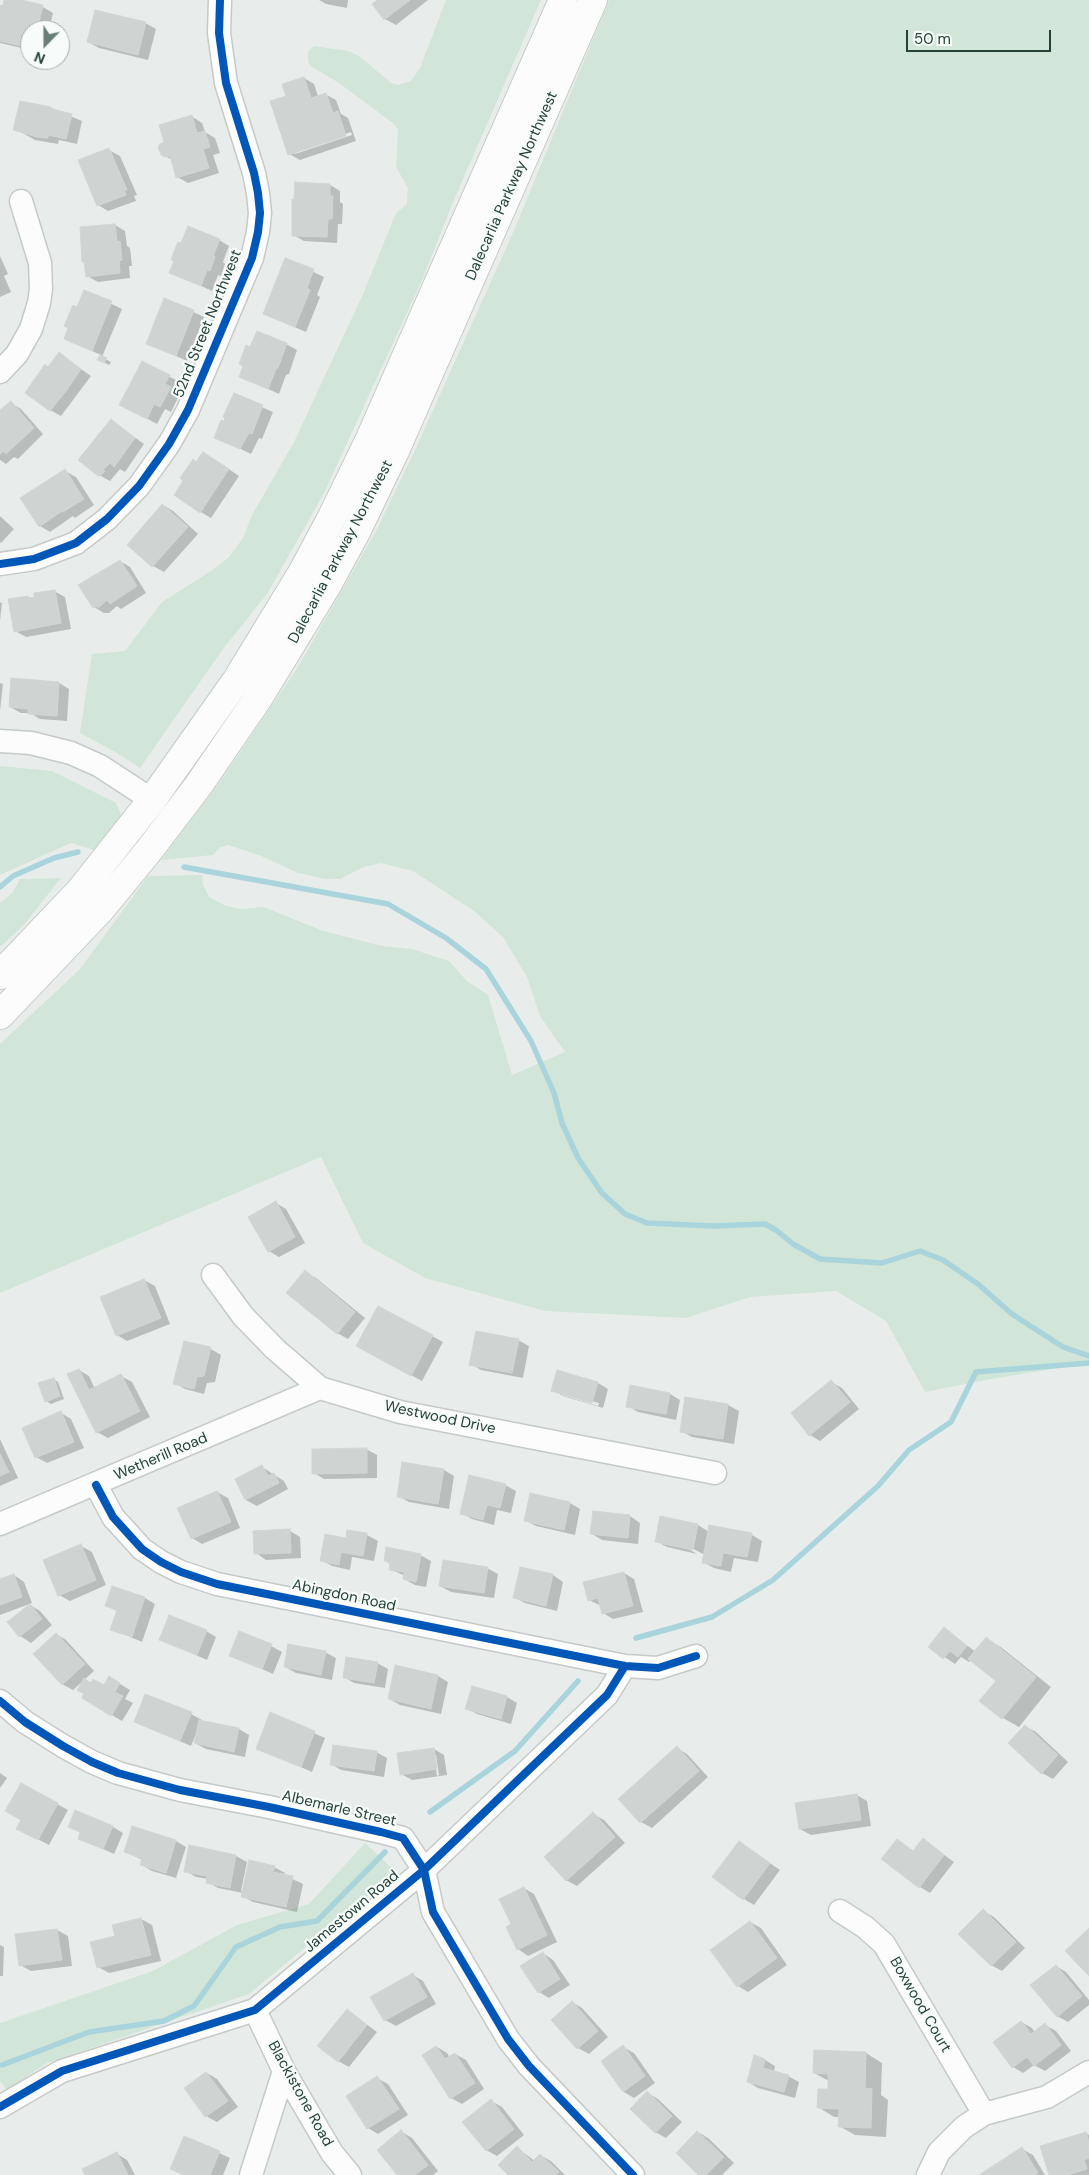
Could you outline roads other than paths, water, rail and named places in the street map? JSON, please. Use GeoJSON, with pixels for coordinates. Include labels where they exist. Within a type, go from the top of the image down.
{"type":"FeatureCollection","features":[{"type":"Feature","properties":{"kind":"main road","name":"Dalecarlia Parkway Northwest"},"geometry":{"type":"LineString","coordinates":[[0,975],[80,890],[152,800],[240,674],[302,573],[369,441],[563,0]]}},
{"type":"Feature","properties":{"kind":"main road","name":"Dalecarlia Parkway Northwest"},"geometry":{"type":"LineString","coordinates":[[0,1015],[100,910],[150,850],[198,786],[259,697],[326,587],[357,530],[394,453],[593,0]]}},
{"type":"Feature","properties":{"kind":"street","name":"52nd Street Northwest"},"geometry":{"type":"LineString","coordinates":[[0,564],[34,559],[76,542],[103,524],[139,486],[165,451],[185,416],[252,258],[258,232],[259,199],[254,173],[226,83],[219,33],[220,0]]}},
{"type":"Feature","properties":{"kind":"street"},"geometry":{"type":"LineString","coordinates":[[0,372],[17,354],[28,336],[36,316],[41,289],[40,263],[21,201]]}},
{"type":"Feature","properties":{"kind":"street"},"geometry":{"type":"LineString","coordinates":[[0,741],[31,743],[71,753],[100,766],[152,800]]}},
{"type":"Feature","properties":{"kind":"street","name":"Westwood Drive"},"geometry":{"type":"LineString","coordinates":[[213,1275],[243,1316],[275,1349],[320,1388],[400,1412],[715,1473]]}},
{"type":"Feature","properties":{"kind":"street","name":"Wetherill Road"},"geometry":{"type":"LineString","coordinates":[[0,1524],[96,1485],[320,1388]]}},
{"type":"Feature","properties":{"kind":"street","name":"Abingdon Road"},"geometry":{"type":"LineString","coordinates":[[96,1485],[113,1517],[142,1549],[161,1562],[181,1572],[217,1584],[625,1666]]}},
{"type":"Feature","properties":{"kind":"street"},"geometry":{"type":"LineString","coordinates":[[625,1666],[658,1668],[696,1656]]}},
{"type":"Feature","properties":{"kind":"street","name":"Jamestown Road"},"geometry":{"type":"LineString","coordinates":[[0,2107],[62,2071],[255,2010],[424,1870],[607,1695],[625,1666]]}},
{"type":"Feature","properties":{"kind":"street","name":"Albemarle Street"},"geometry":{"type":"LineString","coordinates":[[0,1701],[25,1722],[62,1746],[118,1773],[180,1790],[278,1809],[402,1838],[424,1870],[433,1912],[508,2039],[529,2066],[633,2175]]}},
{"type":"Feature","properties":{"kind":"street","name":"Boxwood Court"},"geometry":{"type":"LineString","coordinates":[[840,1911],[865,1927],[884,1944],[984,2114]]}},
{"type":"Feature","properties":{"kind":"street","name":"Blackistone Road"},"geometry":{"type":"LineString","coordinates":[[255,2010],[284,2071],[332,2152],[350,2175]]}},
{"type":"Feature","properties":{"kind":"street"},"geometry":{"type":"LineString","coordinates":[[251,2175],[284,2071]]}},
{"type":"Feature","properties":{"kind":"street"},"geometry":{"type":"LineString","coordinates":[[928,2175],[939,2152],[964,2127],[984,2114],[1047,2097],[1089,2072]]}},
{"type":"Feature","properties":{"kind":"waterway"},"geometry":{"type":"LineString","coordinates":[[0,887],[13,876],[54,858],[78,852]]}},
{"type":"Feature","properties":{"kind":"waterway"},"geometry":{"type":"LineString","coordinates":[[184,867],[388,904],[446,938],[486,969],[531,1041],[554,1093],[562,1123],[578,1158],[602,1193],[625,1214],[647,1223],[713,1226],[765,1224],[776,1230],[793,1244],[820,1259],[882,1263],[920,1251],[943,1260],[978,1284],[1012,1314],[1063,1347],[1089,1356]]}},
{"type":"Feature","properties":{"kind":"waterway"},"geometry":{"type":"LineString","coordinates":[[636,1638],[712,1617],[773,1580],[878,1486],[909,1450],[951,1422],[976,1372],[1089,1363]]}},
{"type":"Feature","properties":{"kind":"waterway"},"geometry":{"type":"LineString","coordinates":[[430,1812],[515,1751],[578,1681]]}},
{"type":"Feature","properties":{"kind":"waterway"},"geometry":{"type":"LineString","coordinates":[[2,2065],[89,2032],[164,2021],[194,2006],[236,1947],[280,1927],[317,1921],[385,1852]]}}]}
